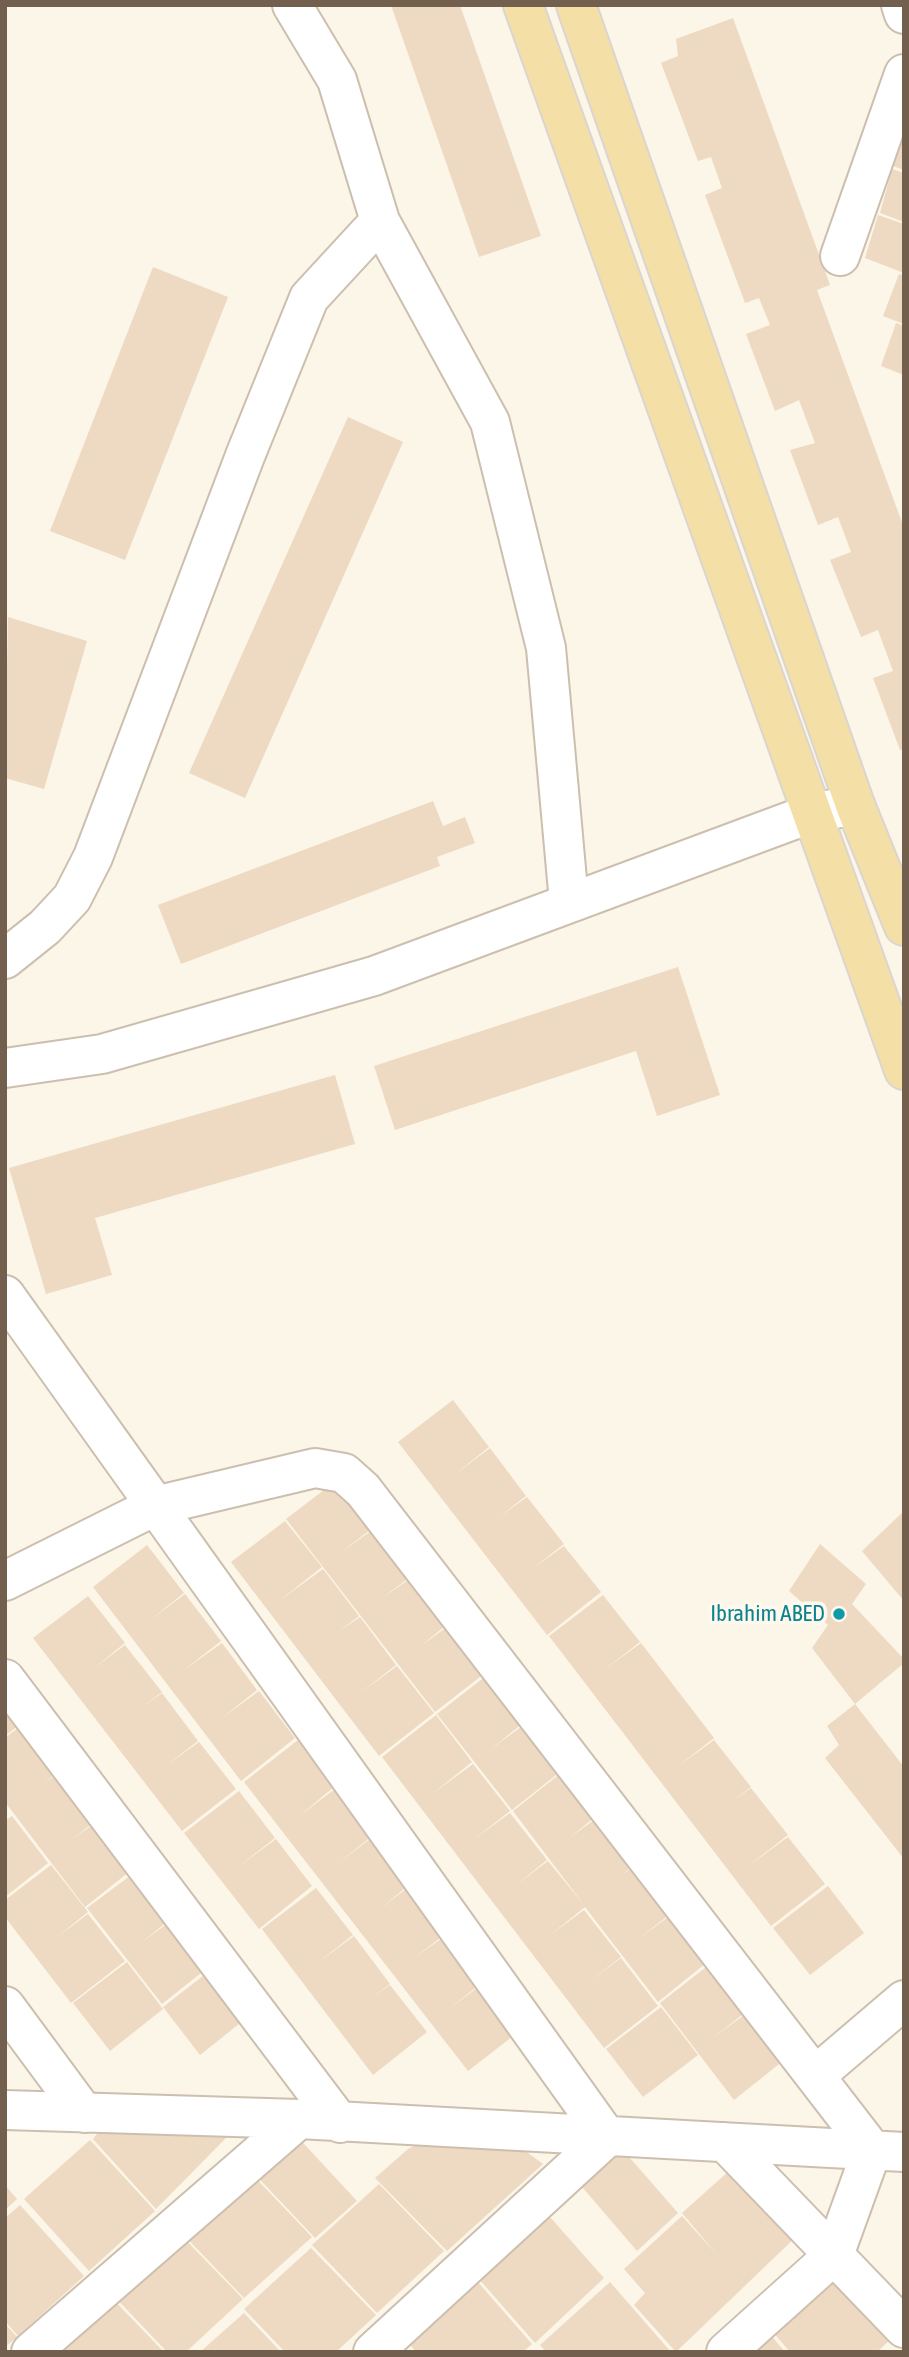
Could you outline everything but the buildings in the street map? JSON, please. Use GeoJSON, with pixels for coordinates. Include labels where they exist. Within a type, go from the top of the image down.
{"type":"FeatureCollection","features":[{"type":"Feature","properties":{"kind":"main road"},"geometry":{"type":"LineString","coordinates":[[523,5],[904,1070]]}},
{"type":"Feature","properties":{"kind":"main road"},"geometry":{"type":"LineString","coordinates":[[576,5],[855,805],[904,926]]}},
{"type":"Feature","properties":{"kind":"street"},"geometry":{"type":"LineString","coordinates":[[292,5],[338,80],[380,221],[490,422],[546,648],[569,902]]}},
{"type":"Feature","properties":{"kind":"street"},"geometry":{"type":"LineString","coordinates":[[901,5],[904,14]]}},
{"type":"Feature","properties":{"kind":"street"},"geometry":{"type":"LineString","coordinates":[[840,256],[904,74]]}},
{"type":"Feature","properties":{"kind":"street"},"geometry":{"type":"LineString","coordinates":[[5,958],[45,928],[72,898],[93,857],[245,456],[309,299],[380,221]]}},
{"type":"Feature","properties":{"kind":"street"},"geometry":{"type":"LineString","coordinates":[[5,1068],[102,1054],[374,976],[813,813],[855,805]]}},
{"type":"Feature","properties":{"kind":"street"},"geometry":{"type":"LineString","coordinates":[[5,1295],[607,2137]]}},
{"type":"Feature","properties":{"kind":"street"},"geometry":{"type":"LineString","coordinates":[[5,1581],[155,1506],[315,1468],[344,1473],[363,1490],[816,2075],[888,2151]]}},
{"type":"Feature","properties":{"kind":"street"},"geometry":{"type":"LineString","coordinates":[[5,1679],[340,2123]]}},
{"type":"Feature","properties":{"kind":"street"},"geometry":{"type":"LineString","coordinates":[[816,2075],[904,2000]]}},
{"type":"Feature","properties":{"kind":"street"},"geometry":{"type":"LineString","coordinates":[[5,2006],[85,2113]]}},
{"type":"Feature","properties":{"kind":"street"},"geometry":{"type":"LineString","coordinates":[[5,2110],[299,2119],[888,2151]]}},
{"type":"Feature","properties":{"kind":"street"},"geometry":{"type":"LineString","coordinates":[[31,2352],[299,2119]]}},
{"type":"Feature","properties":{"kind":"street"},"geometry":{"type":"LineString","coordinates":[[373,2352],[607,2137]]}},
{"type":"Feature","properties":{"kind":"street"},"geometry":{"type":"LineString","coordinates":[[725,2142],[904,2328]]}},
{"type":"Feature","properties":{"kind":"street"},"geometry":{"type":"LineString","coordinates":[[726,2352],[834,2255],[888,2151]]}},
{"type":"Feature","properties":{"kind":"place","name":"Ibrahim ABED"},"geometry":{"type":"Point","coordinates":[839,1614]}}]}
